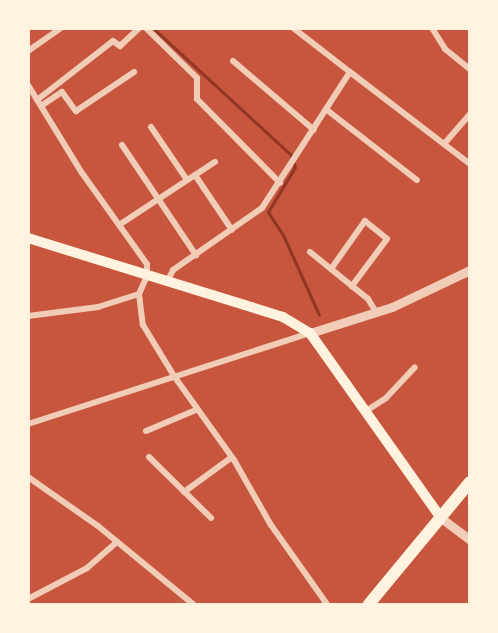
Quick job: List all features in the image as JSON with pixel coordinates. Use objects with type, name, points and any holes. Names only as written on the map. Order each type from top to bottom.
[{"type":"highway","points":[[369,604],[470,482]]},
{"type":"main road","points":[[28,238],[283,317],[310,333],[441,518]]},
{"type":"street","points":[[28,51],[61,28]]},
{"type":"street","points":[[37,100],[113,41],[120,45],[139,28]]},
{"type":"street","points":[[146,28],[197,78],[197,99],[280,183]]},
{"type":"street","points":[[293,28],[301,31],[350,72],[470,164]]},
{"type":"street","points":[[432,28],[445,48],[470,69]]},
{"type":"street","points":[[233,61],[314,130]]},
{"type":"street","points":[[41,106],[62,92],[76,111],[134,72]]},
{"type":"street","points":[[167,282],[173,270],[262,208],[350,72]]},
{"type":"street","points":[[28,85],[147,264],[147,276],[139,294],[143,325],[174,376],[232,457],[271,525],[327,604]]},
{"type":"street","points":[[327,110],[417,180]]},
{"type":"street","points":[[444,144],[470,114]]},
{"type":"street","points":[[152,127],[187,180]]},
{"type":"street","points":[[122,145],[196,255]]},
{"type":"street","points":[[119,225],[214,162]]},
{"type":"street","points":[[195,175],[232,231]]},
{"type":"street","points":[[331,270],[365,221],[387,239],[352,286]]},
{"type":"street","points":[[310,252],[352,286],[376,312]]},
{"type":"street","points":[[28,424],[376,312],[470,270]]},
{"type":"street","points":[[28,316],[98,307],[139,294]]},
{"type":"street","points":[[366,411],[386,398],[415,367]]},
{"type":"street","points":[[146,431],[198,409]]},
{"type":"street","points":[[149,457],[211,518]]},
{"type":"street","points":[[184,492],[232,457]]},
{"type":"street","points":[[28,477],[117,542],[193,604]]},
{"type":"street","points":[[441,518],[470,540]]},
{"type":"street","points":[[28,598],[87,568],[117,542]]},
{"type":"waterway","points":[[153,28],[291,155],[295,167],[268,212],[284,237],[319,315]]}]
